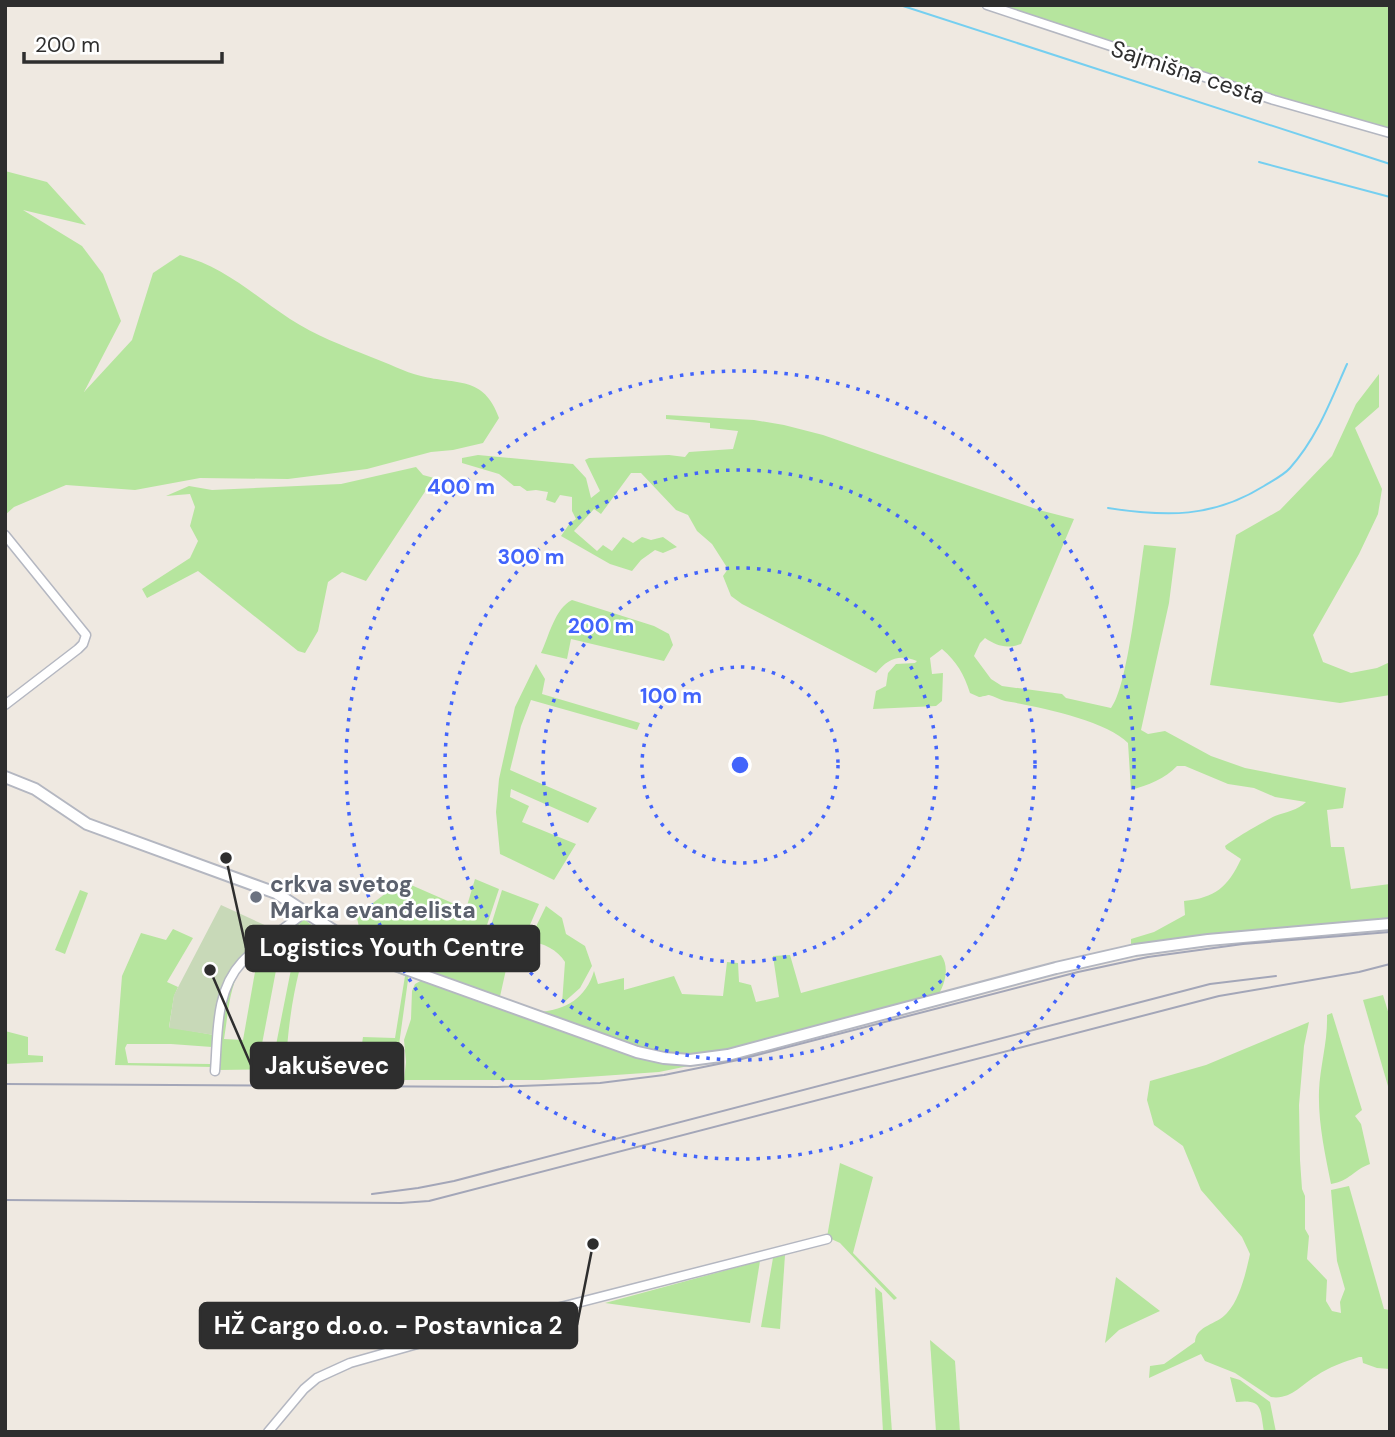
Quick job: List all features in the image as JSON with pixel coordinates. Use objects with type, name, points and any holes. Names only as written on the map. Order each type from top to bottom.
[{"type":"main road","points":[[5,777],[35,789],[87,824],[263,887],[290,901],[356,946],[392,964],[589,1036],[653,1056],[701,1059],[761,1047],[1124,952],[1185,942],[1390,924]]},
{"type":"street","name":"Sajmišna cesta","points":[[987,5],[1274,100],[1390,133]]},
{"type":"street","points":[[5,534],[86,635],[78,649],[5,705]]},
{"type":"street","points":[[215,1070],[219,1013],[233,973],[247,957],[305,912]]},
{"type":"street","points":[[268,1432],[304,1389],[317,1378],[350,1363],[428,1340],[827,1239]]},
{"type":"green space","points":[[1000,5],[1390,5],[1390,129],[1277,98]]},
{"type":"green space","points":[[5,171],[47,182],[86,225],[23,210],[82,246],[103,274],[121,321],[84,392],[132,340],[153,273],[180,255],[225,274],[290,319],[329,340],[415,374],[477,388],[493,404],[499,418],[483,443],[431,452],[367,469],[288,479],[200,478],[135,490],[66,485],[14,507],[5,515]]},
{"type":"green space","points":[[1379,374],[1379,407],[1355,428],[1382,489],[1378,514],[1359,554],[1313,635],[1323,662],[1351,673],[1377,668],[1390,662],[1390,695],[1340,703],[1210,685],[1236,535],[1280,510],[1332,456],[1356,404]]},
{"type":"green space","points":[[666,415],[754,420],[784,425],[823,435],[1039,510],[1074,519],[1021,644],[1002,646],[985,638],[974,656],[991,679],[1002,686],[1062,694],[1066,698],[1111,708],[1128,656],[1144,545],[1176,548],[1169,603],[1141,730],[1148,734],[1165,731],[1211,756],[1245,768],[1346,788],[1343,808],[1327,810],[1331,847],[1344,847],[1351,889],[1390,884],[1390,920],[1131,946],[1131,939],[1154,932],[1185,915],[1184,901],[1212,894],[1225,884],[1241,859],[1225,846],[1275,816],[1296,809],[1306,802],[1228,784],[1185,766],[1177,766],[1162,778],[1131,790],[1128,743],[1118,735],[1070,715],[989,695],[979,697],[970,693],[959,669],[942,649],[930,658],[932,674],[943,673],[942,701],[936,706],[873,709],[876,691],[886,686],[888,673],[896,664],[917,661],[894,659],[876,673],[742,604],[731,596],[723,576],[728,569],[712,544],[697,531],[688,515],[676,510],[641,473],[631,473],[601,514],[594,509],[574,531],[597,551],[603,545],[612,551],[623,537],[633,543],[642,537],[651,540],[663,537],[677,547],[663,553],[655,550],[632,571],[610,564],[561,536],[576,519],[572,511],[572,497],[560,495],[555,503],[546,500],[548,492],[527,491],[520,486],[514,486],[499,474],[462,463],[462,458],[478,455],[573,464],[586,478],[591,498],[600,491],[585,460],[589,458],[669,455],[685,457],[689,452],[733,449],[738,431],[710,428],[710,423],[666,419]]},
{"type":"green space","points":[[416,467],[423,475],[434,478],[366,581],[342,572],[328,582],[318,631],[305,653],[298,651],[198,571],[147,598],[142,589],[190,558],[198,541],[190,526],[195,507],[190,494],[166,496],[189,486],[212,490],[341,484]]},
{"type":"green space","points":[[572,600],[654,626],[669,634],[673,645],[664,661],[571,639],[567,659],[541,653],[561,609]]},
{"type":"green space","points":[[536,664],[545,679],[542,694],[640,723],[637,730],[531,700],[521,726],[510,770],[597,808],[588,823],[511,789],[510,797],[529,806],[522,822],[576,844],[554,880],[500,854],[496,812],[499,779],[515,707]]},
{"type":"green space","points":[[475,879],[499,889],[487,925],[488,935],[502,890],[539,904],[523,941],[513,938],[499,1001],[402,965],[363,945],[357,918],[402,881],[466,909]]},
{"type":"green space","points":[[80,890],[88,893],[65,954],[55,950]]},
{"type":"green space","points":[[221,905],[269,927],[272,932],[269,936],[267,930],[249,944],[254,948],[239,962],[214,1035],[169,1028],[174,995]]},
{"type":"green space","points":[[546,906],[562,918],[566,934],[585,946],[592,966],[580,988],[562,1004],[565,962],[550,948],[529,941]]},
{"type":"green space","points":[[304,919],[314,927],[302,960],[294,997],[286,1069],[217,1070],[222,1006],[240,967],[298,920]],"holes":[[[300,924],[276,1045],[262,1044],[281,944],[285,933]],[[258,955],[243,1040],[224,1039],[235,980],[244,964]]]},
{"type":"green space","points":[[173,929],[193,938],[167,982],[178,987],[169,1027],[214,1035],[213,1067],[115,1065],[122,976],[141,933],[166,940]],"holes":[[[127,1044],[212,1047],[211,1064],[128,1063],[125,1048]]]},
{"type":"green space","points":[[342,940],[409,973],[397,1059],[390,1068],[358,1070],[363,1037],[395,1038],[405,976],[341,949]]},
{"type":"green space","points":[[790,955],[801,993],[941,955],[945,976],[937,997],[701,1056],[656,1054],[539,1012],[558,1009],[574,1001],[586,989],[594,971],[598,984],[624,978],[624,990],[674,976],[682,994],[723,996],[727,962],[738,963],[739,982],[751,985],[756,1002],[779,997],[773,956]]},
{"type":"green space","points":[[424,979],[641,1056],[718,1060],[659,1072],[543,1080],[404,1080],[404,1040],[411,1019],[412,991],[415,984]]},
{"type":"green space","points":[[1383,995],[1390,1018],[1390,1093],[1363,1000]]},
{"type":"green space","points":[[1332,1013],[1362,1110],[1355,1116],[1361,1124],[1370,1164],[1331,1184],[1321,1126],[1319,1091],[1327,1015]]},
{"type":"green space","points":[[1309,1022],[1299,1105],[1305,1229],[1309,1236],[1307,1259],[1327,1280],[1326,1301],[1332,1311],[1341,1313],[1340,1302],[1345,1289],[1337,1261],[1331,1190],[1349,1186],[1384,1309],[1390,1310],[1390,1369],[1363,1363],[1362,1357],[1359,1357],[1326,1370],[1290,1394],[1278,1397],[1271,1397],[1235,1373],[1205,1361],[1201,1354],[1149,1378],[1150,1366],[1164,1364],[1195,1342],[1199,1332],[1232,1307],[1239,1293],[1250,1254],[1242,1237],[1201,1190],[1183,1146],[1154,1125],[1147,1100],[1150,1081],[1206,1065]]},
{"type":"green space","points":[[5,1031],[28,1037],[28,1055],[43,1056],[43,1062],[5,1064]]},
{"type":"green space","points":[[840,1163],[873,1177],[853,1253],[897,1298],[894,1300],[840,1243],[827,1237]]},
{"type":"green space","points":[[785,1255],[780,1329],[761,1327],[773,1258]]},
{"type":"green space","points":[[760,1261],[750,1323],[605,1303]]},
{"type":"green space","points":[[1116,1277],[1160,1311],[1119,1330],[1105,1343]]},
{"type":"green space","points":[[875,1287],[882,1293],[892,1432],[883,1432]]},
{"type":"green space","points":[[930,1340],[955,1361],[960,1432],[936,1432]]},
{"type":"green space","points":[[1230,1377],[1240,1380],[1270,1402],[1276,1432],[1264,1432],[1261,1411],[1256,1404],[1236,1402]]},
{"type":"waterway","points":[[900,5],[1390,164]]},
{"type":"waterway","points":[[1259,162],[1390,197]]},
{"type":"waterway","points":[[1108,508],[1150,513],[1208,509],[1245,497],[1274,480],[1290,468],[1308,444],[1347,364]]},
{"type":"railway","points":[[5,1084],[497,1087],[600,1083],[664,1075],[738,1060],[1078,972],[1148,957],[1243,944],[1390,932]]},
{"type":"railway","points":[[5,1200],[429,1201],[1219,996],[1359,972],[1390,964]]},
{"type":"railway","points":[[372,1194],[454,1181],[1210,984],[1276,976]]},
{"type":"place","name":"Logistics Youth Centre","points":[[226,858]]},
{"type":"place","name":"crkva svetog Marka evanđelista","points":[[256,897]]},
{"type":"place","name":"Jakuševec","points":[[210,970]]},
{"type":"place","name":"HŽ Cargo d.o.o. - Postavnica 2","points":[[593,1244]]}]
